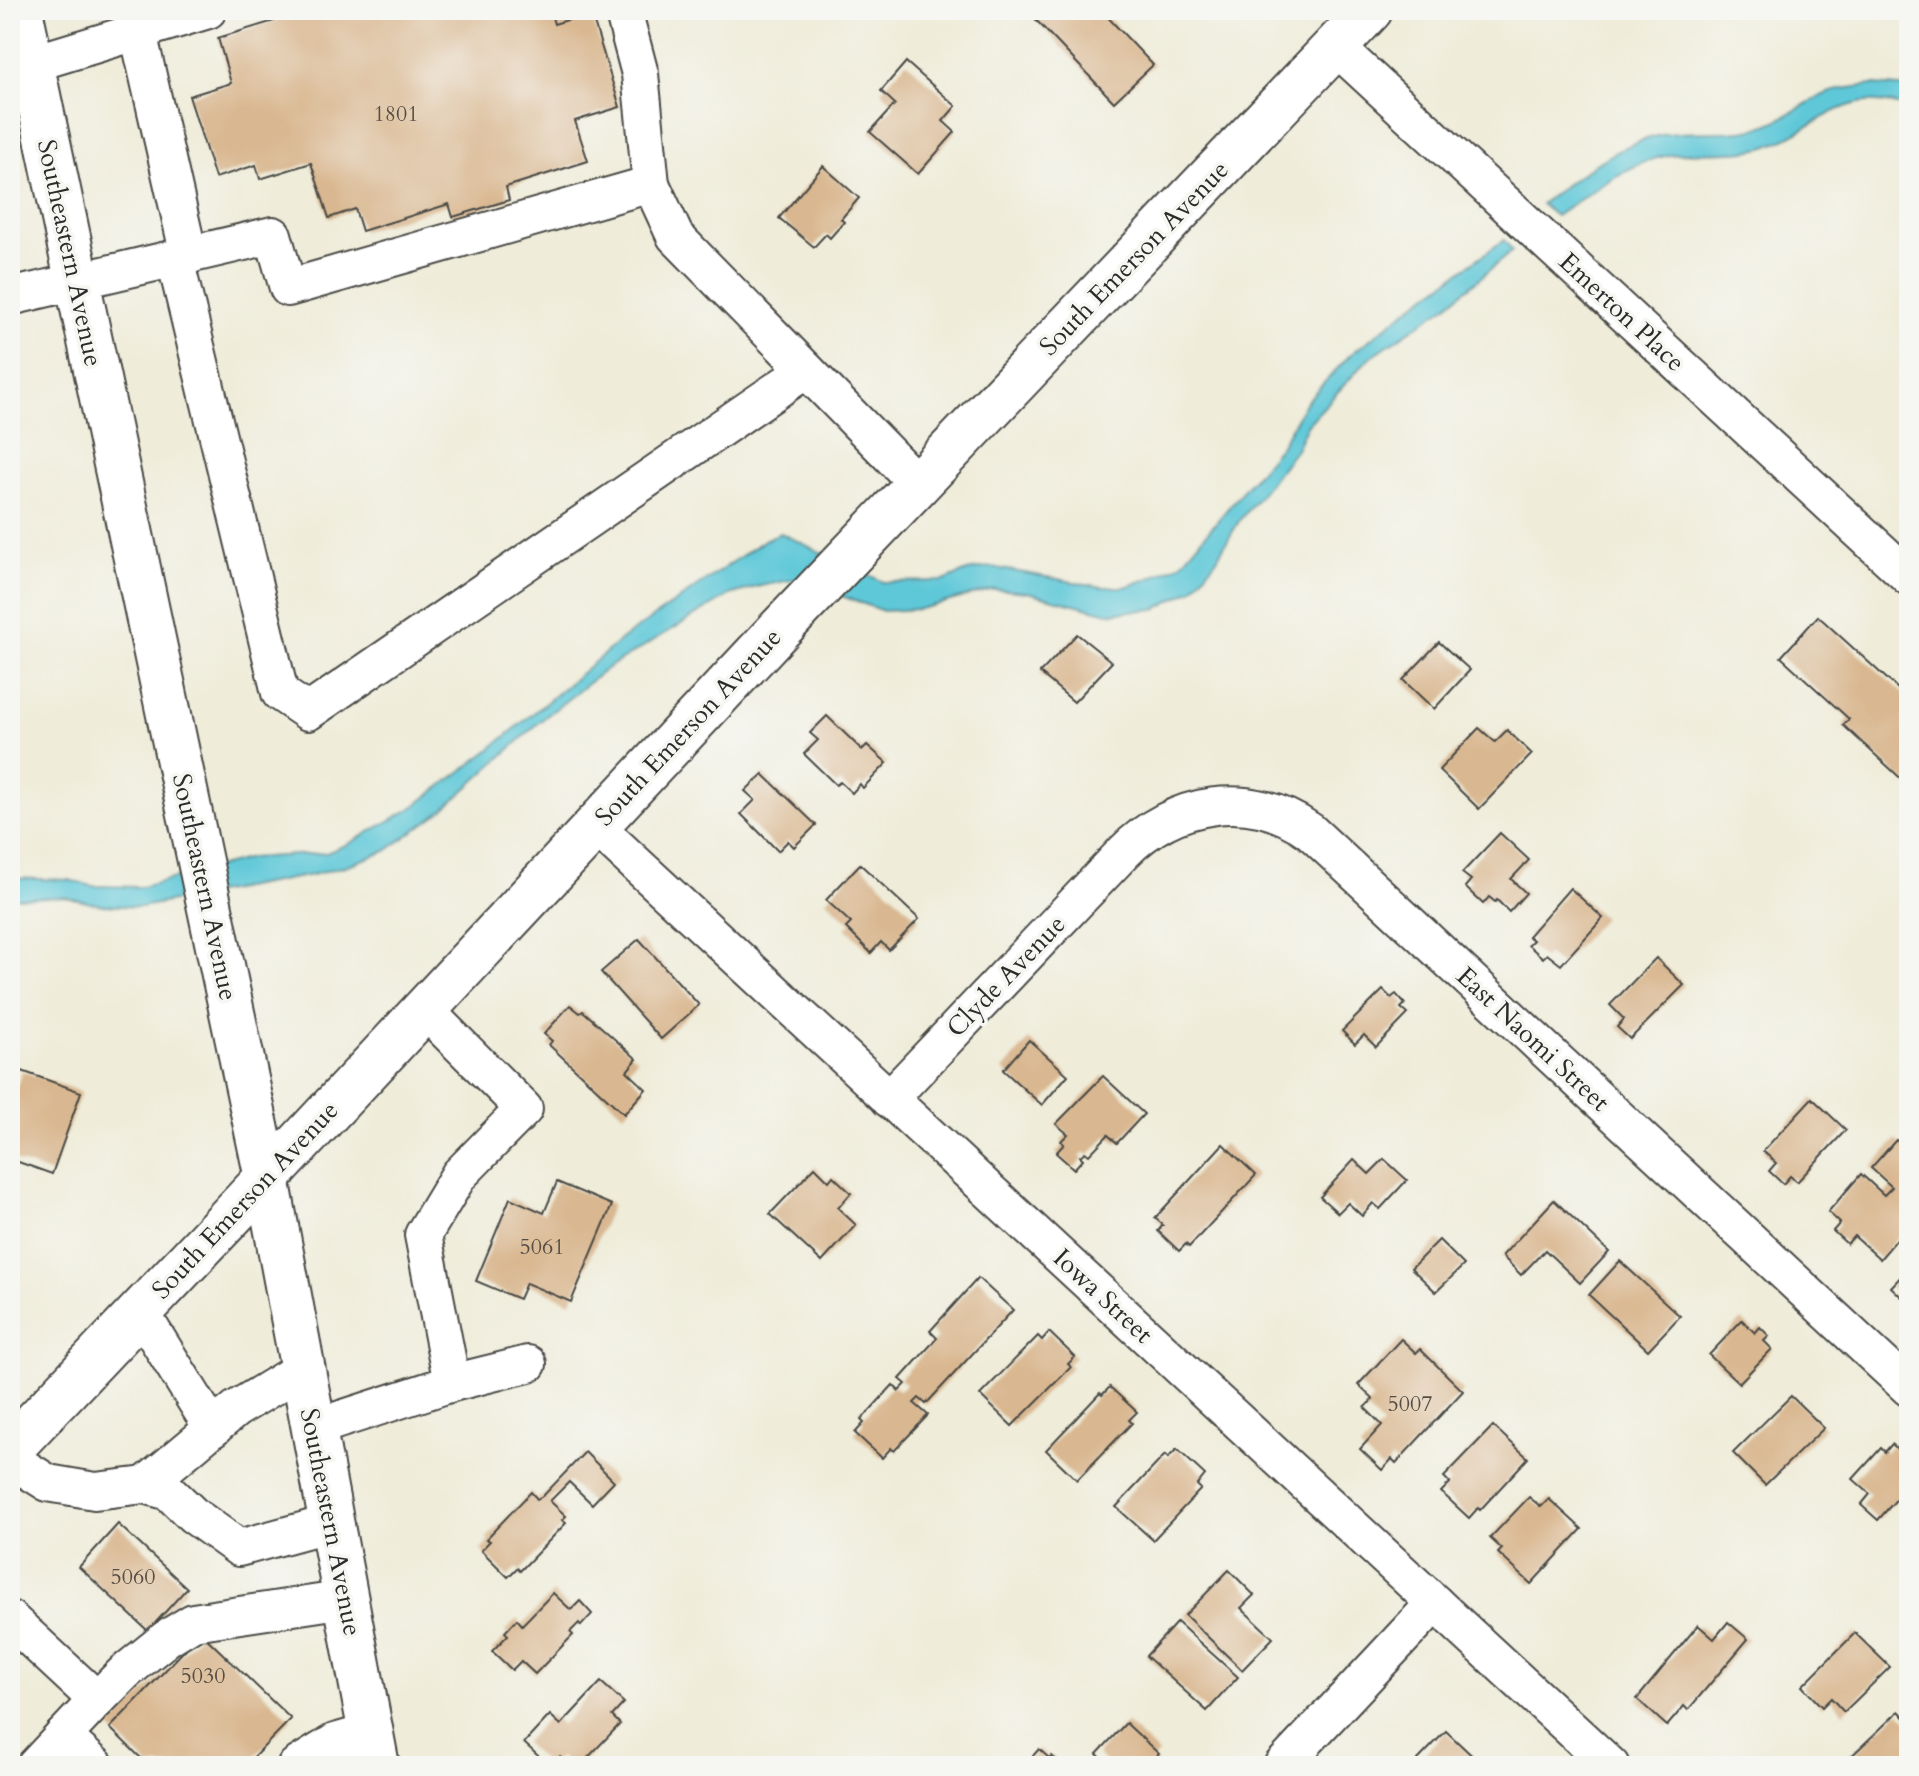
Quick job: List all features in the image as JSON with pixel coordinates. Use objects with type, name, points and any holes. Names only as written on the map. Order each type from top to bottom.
[{"type":"main road","name":"Southeastern Avenue","points":[[20,10],[267,1178],[373,1749]]},
{"type":"main road","name":"South Emerson Avenue","points":[[10,1449],[777,632],[1370,10]]},
{"type":"street","points":[[31,64],[208,10]]},
{"type":"street","points":[[623,10],[640,74],[651,184],[675,236],[918,484]]},
{"type":"street","points":[[138,32],[182,257],[280,693],[308,712],[806,370]]},
{"type":"street","name":"Emerton Place","points":[[1336,47],[1909,577]]},
{"type":"street","points":[[10,297],[273,235],[288,288],[651,184]]},
{"type":"street","name":"East Naomi Street","points":[[1123,853],[1148,830],[1195,808],[1229,805],[1264,809],[1310,831],[1909,1388]]},
{"type":"street","name":"Iowa Street","points":[[595,826],[1611,1766]]},
{"type":"street","name":"Clyde Avenue","points":[[889,1099],[1123,853]]},
{"type":"street","points":[[424,1009],[524,1109],[459,1175],[423,1235],[452,1383]]},
{"type":"street","points":[[140,1311],[213,1429]]},
{"type":"street","points":[[313,1428],[452,1383],[528,1364]]},
{"type":"street","points":[[145,1485],[236,1409],[302,1369]]},
{"type":"street","points":[[10,1459],[48,1483],[95,1491],[145,1485],[169,1492],[193,1515],[239,1548],[331,1523]]},
{"type":"street","points":[[35,1766],[125,1672],[167,1638],[193,1622],[346,1599]]},
{"type":"street","points":[[1282,1766],[1435,1603]]},
{"type":"street","points":[[10,1619],[97,1700]]},
{"type":"street","points":[[63,1736],[96,1766]]},
{"type":"street","points":[[296,1766],[335,1742],[373,1749]]},
{"type":"street","points":[[10,1752],[25,1766]]},
{"type":"water","points":[[1874,85],[1909,88],[1909,107],[1876,102],[1853,105],[1766,147],[1681,153],[1653,159],[1610,180],[1556,216],[1541,204],[1596,164],[1641,141],[1670,134],[1735,132],[1761,127],[1829,93]]},
{"type":"water","points":[[1504,240],[1512,251],[1445,307],[1369,358],[1307,425],[1295,451],[1239,521],[1216,560],[1193,589],[1156,609],[1108,613],[1027,592],[994,589],[920,609],[883,611],[795,579],[756,587],[730,595],[606,669],[544,718],[444,809],[386,851],[312,875],[141,907],[101,905],[64,897],[10,898],[10,878],[69,880],[92,886],[142,887],[250,858],[326,853],[348,844],[412,808],[487,752],[622,639],[766,539],[781,533],[883,582],[944,581],[967,571],[991,567],[1102,587],[1125,587],[1150,578],[1181,564],[1281,445],[1305,403],[1350,355]]},
{"type":"building","points":[[310,10],[550,10],[554,24],[591,13],[620,107],[575,121],[588,161],[506,187],[509,200],[453,217],[449,204],[362,231],[355,209],[329,218],[311,163],[260,179],[256,165],[215,178],[189,96],[231,83],[218,38]]},
{"type":"building","points":[[1047,10],[1101,10],[1153,65],[1114,102],[1036,20]]},
{"type":"building","points":[[906,62],[956,106],[943,121],[955,132],[918,174],[870,132],[895,104],[881,91]]},
{"type":"building","points":[[823,166],[859,198],[830,238],[826,234],[814,247],[779,218]]},
{"type":"building","points":[[1818,616],[1909,699],[1909,786],[1843,725],[1849,719],[1781,657]]},
{"type":"building","points":[[1077,634],[1112,662],[1074,702],[1040,673]]},
{"type":"building","points":[[1439,642],[1470,670],[1434,709],[1403,680]]},
{"type":"building","points":[[827,716],[862,750],[867,745],[887,763],[863,788],[860,784],[852,793],[840,782],[836,785],[804,754],[818,740],[810,733]]},
{"type":"building","points":[[1479,728],[1495,742],[1507,730],[1532,754],[1479,809],[1439,770]]},
{"type":"building","points":[[763,774],[816,825],[794,847],[788,841],[778,851],[741,814],[755,800],[745,791]]},
{"type":"building","points":[[1500,833],[1529,860],[1511,879],[1526,893],[1509,912],[1489,897],[1483,904],[1465,887],[1471,880],[1462,873]]},
{"type":"building","points":[[860,864],[919,919],[889,950],[881,942],[871,953],[846,928],[851,923],[826,900]]},
{"type":"building","points":[[1570,888],[1603,918],[1561,965],[1547,954],[1543,958],[1528,945],[1533,940],[1528,936]]},
{"type":"building","points":[[639,939],[699,1005],[661,1039],[601,972]]},
{"type":"building","points":[[1656,958],[1684,985],[1630,1039],[1617,1027],[1624,1019],[1610,1005]]},
{"type":"building","points":[[1383,990],[1391,998],[1396,994],[1405,1004],[1401,1008],[1408,1014],[1376,1047],[1364,1035],[1355,1044],[1342,1031]]},
{"type":"building","points":[[570,1005],[580,1013],[583,1011],[637,1059],[627,1071],[646,1089],[624,1114],[549,1045],[552,1041],[544,1034]]},
{"type":"building","points":[[1029,1040],[1068,1075],[1042,1105],[1003,1070]]},
{"type":"building","points":[[22,1071],[81,1092],[52,1174],[10,1159],[10,1105]]},
{"type":"building","points":[[1103,1076],[1144,1114],[1117,1143],[1108,1135],[1089,1155],[1085,1152],[1074,1169],[1056,1153],[1068,1134],[1056,1124]]},
{"type":"building","points":[[1812,1098],[1846,1130],[1797,1182],[1790,1176],[1783,1184],[1769,1171],[1776,1163],[1763,1151]]},
{"type":"building","points":[[1896,1140],[1909,1151],[1909,1225],[1880,1259],[1854,1236],[1847,1244],[1833,1231],[1840,1223],[1828,1212],[1861,1174],[1884,1195],[1892,1187],[1871,1168]]},
{"type":"building","points":[[1223,1144],[1256,1175],[1189,1247],[1186,1244],[1179,1251],[1158,1231],[1163,1225],[1155,1218]]},
{"type":"building","points":[[1384,1159],[1407,1180],[1380,1209],[1373,1203],[1362,1216],[1348,1203],[1338,1213],[1320,1197],[1354,1160],[1369,1174]]},
{"type":"building","points":[[815,1167],[829,1181],[833,1176],[851,1193],[838,1208],[856,1225],[822,1262],[770,1214]]},
{"type":"building","points":[[557,1182],[612,1205],[571,1302],[526,1283],[519,1299],[476,1281],[510,1198],[544,1213]]},
{"type":"building","points":[[1554,1200],[1609,1252],[1580,1283],[1545,1250],[1521,1275],[1502,1256]]},
{"type":"building","points":[[1439,1240],[1464,1265],[1436,1292],[1411,1268]]},
{"type":"building","points":[[1620,1261],[1680,1316],[1648,1350],[1589,1295]]},
{"type":"building","points":[[1909,1268],[1909,1304],[1891,1287]]},
{"type":"building","points":[[978,1278],[1013,1310],[926,1404],[919,1398],[914,1403],[928,1415],[894,1451],[891,1448],[882,1458],[855,1433],[864,1423],[861,1420],[893,1385],[899,1391],[906,1384],[900,1379],[937,1338],[930,1331]]},
{"type":"building","points":[[1742,1320],[1755,1333],[1760,1327],[1769,1336],[1764,1341],[1772,1349],[1739,1383],[1709,1355]]},
{"type":"building","points":[[1049,1332],[1075,1357],[1068,1364],[1071,1367],[1012,1426],[980,1395],[1038,1336],[1042,1340]]},
{"type":"building","points":[[1401,1339],[1416,1353],[1420,1349],[1463,1391],[1396,1463],[1392,1459],[1382,1470],[1360,1449],[1382,1425],[1365,1408],[1373,1399],[1358,1385]]},
{"type":"building","points":[[1110,1387],[1137,1412],[1129,1420],[1132,1423],[1077,1480],[1046,1450],[1100,1393],[1102,1395]]},
{"type":"building","points":[[1791,1396],[1824,1428],[1765,1485],[1733,1453]]},
{"type":"building","points":[[1493,1426],[1528,1458],[1469,1518],[1441,1492],[1450,1483],[1444,1477]]},
{"type":"building","points":[[1892,1444],[1909,1460],[1902,1468],[1909,1475],[1909,1485],[1878,1520],[1861,1505],[1870,1494],[1853,1479],[1881,1448],[1885,1452]]},
{"type":"building","points":[[1177,1449],[1205,1475],[1197,1485],[1201,1489],[1153,1540],[1116,1507],[1165,1455],[1168,1458]]},
{"type":"building","points":[[585,1452],[614,1481],[592,1504],[569,1482],[550,1501],[566,1516],[562,1520],[566,1523],[520,1571],[517,1568],[508,1577],[481,1550],[490,1541],[486,1539],[531,1492],[537,1499],[544,1495]]},
{"type":"building","points":[[1529,1497],[1541,1507],[1549,1499],[1582,1529],[1531,1584],[1498,1553],[1502,1549],[1490,1538]]},
{"type":"building","points":[[118,1524],[187,1588],[148,1631],[79,1567]]},
{"type":"building","points":[[1229,1570],[1254,1595],[1241,1608],[1273,1638],[1242,1670],[1185,1615]]},
{"type":"building","points":[[553,1593],[571,1610],[580,1601],[592,1614],[570,1632],[573,1635],[535,1674],[521,1661],[512,1670],[492,1651],[508,1635],[505,1632],[517,1619],[522,1625]]},
{"type":"building","points":[[1177,1622],[1238,1677],[1207,1711],[1146,1656]]},
{"type":"building","points":[[1728,1622],[1748,1639],[1688,1710],[1684,1706],[1667,1726],[1637,1699],[1698,1625],[1714,1639]]},
{"type":"building","points":[[201,1633],[291,1719],[245,1766],[149,1766],[110,1728]]},
{"type":"building","points":[[1855,1633],[1890,1667],[1844,1712],[1831,1698],[1822,1707],[1802,1686]]},
{"type":"building","points":[[601,1682],[624,1703],[612,1716],[620,1724],[580,1766],[569,1766],[560,1757],[549,1766],[524,1743],[550,1715],[561,1725]]},
{"type":"building","points":[[1899,1711],[1909,1722],[1909,1758],[1901,1766],[1846,1766],[1844,1763]]},
{"type":"building","points":[[1126,1723],[1159,1754],[1153,1760],[1160,1766],[1110,1766],[1097,1754]]},
{"type":"building","points":[[1446,1731],[1483,1766],[1423,1766],[1417,1761]]},
{"type":"building","points":[[1039,1749],[1050,1759],[1052,1756],[1063,1766],[1024,1766]]}]
